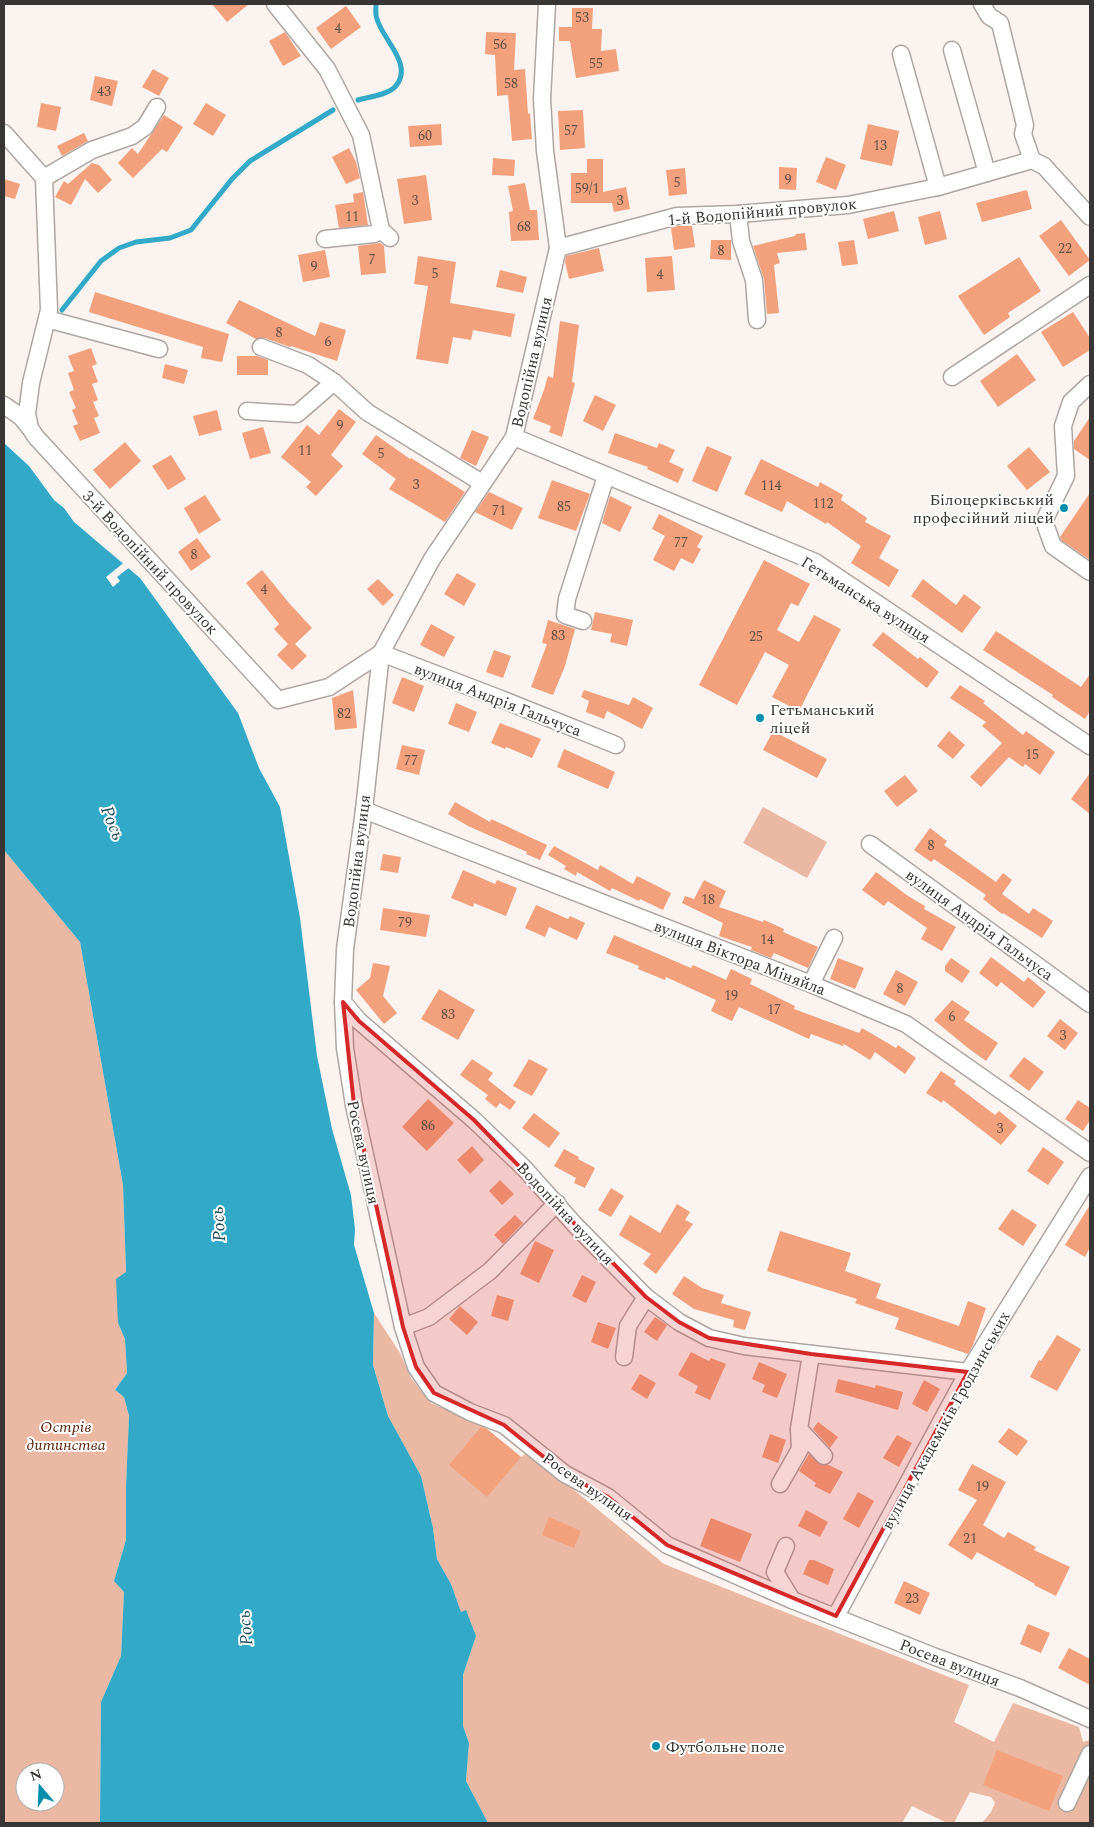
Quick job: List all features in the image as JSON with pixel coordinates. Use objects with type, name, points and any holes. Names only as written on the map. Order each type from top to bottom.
[{"type":"street","points":[[275,4],[328,69],[362,136],[385,234],[325,240]]},
{"type":"street","name":"Водопійна вулиця","points":[[547,4],[542,99],[545,151],[558,248],[514,437],[432,559],[381,653],[364,810],[345,948],[343,1002],[359,1021],[474,1120],[524,1168],[576,1226],[646,1297],[679,1322],[709,1338],[744,1346],[968,1372]]},
{"type":"street","points":[[982,4],[989,16],[1000,23],[1025,126],[1023,134],[1032,160],[1044,166],[1090,217]]},
{"type":"street","points":[[952,50],[987,173]]},
{"type":"street","points":[[901,54],[938,187]]},
{"type":"street","points":[[44,178],[92,150],[132,136],[144,127],[157,107]]},
{"type":"street","points":[[4,133],[44,178],[48,315],[31,383],[27,414],[30,428]]},
{"type":"street","name":"1-й Водопійний провулок","points":[[558,248],[677,216],[738,214],[848,205],[938,187],[1032,160]]},
{"type":"street","points":[[738,214],[741,241],[754,280],[757,320]]},
{"type":"street","points":[[952,377],[1090,285]]},
{"type":"street","points":[[48,315],[159,349]]},
{"type":"street","points":[[261,347],[308,365],[334,382],[367,412],[482,483]]},
{"type":"street","points":[[247,411],[297,414],[334,382]]},
{"type":"street","points":[[1090,384],[1071,402],[1063,426],[1066,476],[1044,521],[1053,546],[1090,572]]},
{"type":"street","points":[[4,404],[21,417],[30,428]]},
{"type":"street","name":"3-й Водопійний провулок","points":[[30,428],[36,437],[278,700],[329,687],[381,653]]},
{"type":"street","name":"Гетьманська вулиця","points":[[514,437],[815,562],[1090,746]]},
{"type":"street","points":[[583,621],[565,615],[567,599],[606,476]]},
{"type":"street","name":"вулиця Андрія Гальчуса","points":[[381,653],[616,745]]},
{"type":"street","name":"вулиця Віктора Міняйла","points":[[364,810],[811,984],[906,1024],[1090,1153]]},
{"type":"street","name":"вулиця Андрія Гальчуса","points":[[870,844],[1090,1004]]},
{"type":"street","points":[[811,984],[834,938]]},
{"type":"street","name":"Росева вулиця","points":[[343,1002],[345,1048],[354,1105],[403,1327],[416,1367],[434,1393],[470,1412],[504,1424],[565,1474],[608,1497],[667,1545],[792,1600],[1020,1688],[1090,1719]]},
{"type":"street","name":"вулиця Академіків Гродзинських","points":[[836,1616],[968,1372],[1090,1176]]},
{"type":"street","points":[[403,1327],[429,1316],[490,1271],[557,1203]]},
{"type":"street","points":[[624,1358],[628,1326],[646,1297]]},
{"type":"street","points":[[780,1484],[800,1449],[799,1429],[811,1354]]},
{"type":"street","points":[[799,1429],[824,1456]]},
{"type":"street","points":[[786,1546],[775,1572],[792,1600]]},
{"type":"street","points":[[1066,1803],[1090,1754]]},
{"type":"highlighted area","points":[[343,1002],[359,1021],[474,1120],[646,1297],[679,1322],[709,1338],[811,1354],[968,1372],[836,1616],[667,1545],[608,1497],[565,1474],[504,1425],[434,1393],[416,1367],[403,1327],[354,1105]]},
{"type":"green space","points":[[763,807],[827,842],[807,878],[743,843]]},
{"type":"green space","name":"Острів дитинства","points":[[4,850],[80,942],[123,1185],[126,1273],[118,1323],[125,1339],[127,1373],[115,1390],[124,1397],[129,1416],[126,1540],[114,1581],[124,1592],[121,1656],[101,1702],[101,1823],[4,1823]]},
{"type":"green space","points":[[374,1313],[400,1353],[411,1378],[431,1403],[482,1425],[521,1457],[528,1452],[664,1564],[969,1685],[954,1722],[994,1742],[1013,1703],[1079,1727],[1083,1742],[1090,1740],[1090,1823],[982,1823],[991,1812],[995,1803],[991,1797],[970,1792],[954,1823],[947,1823],[912,1806],[902,1823],[488,1823],[466,1781],[469,1743],[463,1726],[463,1675],[476,1636],[466,1611],[461,1613],[451,1584],[437,1559],[433,1528],[421,1476],[388,1416],[373,1365]]},
{"type":"water","name":"Рось","points":[[4,443],[29,466],[54,500],[64,508],[74,522],[140,578],[238,713],[259,768],[280,807],[300,918],[317,1056],[332,1129],[351,1195],[355,1229],[354,1245],[374,1313],[373,1365],[388,1416],[421,1476],[433,1528],[437,1559],[451,1584],[461,1612],[466,1610],[476,1636],[463,1675],[463,1726],[469,1743],[466,1781],[488,1823],[100,1822],[101,1702],[121,1656],[124,1592],[114,1581],[126,1540],[129,1416],[124,1397],[115,1390],[127,1373],[125,1339],[118,1323],[116,1279],[126,1272],[123,1185],[80,942],[4,850]]},
{"type":"pier","points":[[126,561],[130,567],[117,577],[120,581],[113,587],[106,577]]},
{"type":"building","points":[[212,4],[249,4],[227,22]]},
{"type":"building","points":[[346,6],[361,27],[331,49],[316,28]]},
{"type":"building","points":[[572,8],[593,8],[592,29],[602,29],[601,51],[616,49],[619,71],[576,78],[570,41],[559,41],[559,27],[572,27]]},
{"type":"building","points":[[285,32],[301,56],[283,66],[269,41]]},
{"type":"building","points":[[486,32],[516,33],[514,70],[525,69],[532,139],[512,141],[508,95],[497,96],[495,55],[485,54]]},
{"type":"building","points":[[153,69],[169,78],[159,96],[142,87]]},
{"type":"building","points":[[95,76],[118,81],[112,106],[90,100]]},
{"type":"building","points":[[41,103],[61,107],[56,131],[37,127]]},
{"type":"building","points":[[206,103],[226,115],[213,136],[193,124]]},
{"type":"building","points":[[583,110],[585,148],[560,150],[558,111]]},
{"type":"building","points":[[164,115],[183,127],[167,152],[162,149],[133,178],[118,163],[132,148],[138,154]]},
{"type":"building","points":[[441,124],[442,145],[410,147],[408,126]]},
{"type":"building","points":[[868,124],[899,131],[892,166],[860,159]]},
{"type":"building","points":[[84,133],[88,141],[62,156],[57,146]]},
{"type":"building","points":[[349,148],[356,162],[360,178],[346,184],[332,157]]},
{"type":"building","points":[[826,157],[846,165],[836,190],[816,182]]},
{"type":"building","points":[[493,158],[515,160],[514,176],[492,175]]},
{"type":"building","points":[[587,159],[603,159],[603,192],[626,187],[630,209],[614,212],[612,203],[571,203],[571,173],[587,173]]},
{"type":"building","points":[[92,163],[99,165],[112,180],[98,193],[85,179],[71,205],[55,197],[64,181],[68,184]]},
{"type":"building","points":[[779,167],[797,168],[796,190],[779,189]]},
{"type":"building","points":[[685,168],[687,194],[669,196],[666,170]]},
{"type":"building","points":[[426,175],[432,220],[404,224],[397,179]]},
{"type":"building","points":[[4,179],[20,184],[15,199],[4,196]]},
{"type":"building","points":[[525,183],[530,210],[537,210],[539,240],[511,241],[509,212],[513,211],[508,186]]},
{"type":"building","points":[[1027,190],[1032,209],[982,222],[976,203]]},
{"type":"building","points":[[363,192],[368,225],[339,228],[335,205],[354,202],[353,194]]},
{"type":"building","points":[[894,211],[899,231],[868,239],[863,219]]},
{"type":"building","points":[[940,211],[947,239],[925,245],[918,217]]},
{"type":"building","points":[[1061,220],[1090,260],[1069,276],[1039,236]]},
{"type":"building","points":[[692,226],[695,247],[674,250],[671,228]]},
{"type":"building","points":[[805,233],[807,250],[777,253],[780,263],[774,265],[779,313],[767,314],[764,279],[753,246]]},
{"type":"building","points":[[711,240],[731,240],[731,260],[710,259]]},
{"type":"building","points":[[854,240],[858,264],[842,266],[838,242]]},
{"type":"building","points":[[380,243],[384,246],[386,273],[361,275],[358,246]]},
{"type":"building","points":[[599,248],[604,271],[569,279],[565,262],[566,256]]},
{"type":"building","points":[[325,250],[330,277],[303,282],[298,255]]},
{"type":"building","points":[[418,256],[456,262],[450,303],[515,314],[511,337],[473,330],[471,340],[453,337],[448,364],[416,359],[428,286],[414,284]]},
{"type":"building","points":[[672,256],[675,290],[647,292],[645,258]]},
{"type":"building","points":[[1019,257],[1041,291],[1008,313],[1010,317],[984,335],[958,296]]},
{"type":"building","points":[[500,270],[527,277],[523,293],[496,287]]},
{"type":"building","points":[[95,292],[229,334],[222,362],[201,358],[203,347],[89,312]]},
{"type":"building","points":[[239,300],[315,336],[320,322],[346,330],[337,361],[265,338],[256,339],[226,323]]},
{"type":"building","points":[[1073,312],[1090,338],[1090,350],[1063,367],[1041,332]]},
{"type":"building","points":[[560,321],[579,325],[572,382],[575,383],[562,437],[549,432],[551,426],[533,419],[548,376],[553,378]]},
{"type":"building","points":[[91,348],[97,364],[92,366],[98,382],[92,384],[98,400],[93,402],[99,416],[94,418],[100,433],[80,441],[73,426],[78,424],[72,410],[76,408],[69,392],[74,390],[68,373],[74,371],[68,356]]},
{"type":"building","points":[[1017,354],[1036,380],[998,407],[980,381]]},
{"type":"building","points":[[237,356],[257,356],[268,360],[268,375],[237,375]]},
{"type":"building","points":[[165,364],[188,370],[184,384],[162,378]]},
{"type":"building","points":[[595,395],[616,405],[603,431],[583,421]]},
{"type":"building","points":[[339,409],[356,422],[331,455],[343,466],[316,496],[306,487],[311,482],[281,457],[307,425],[319,435]]},
{"type":"building","points":[[217,410],[222,430],[199,436],[193,416]]},
{"type":"building","points":[[1090,417],[1090,460],[1074,449],[1074,441]]},
{"type":"building","points":[[263,427],[271,453],[250,459],[242,433]]},
{"type":"building","points":[[472,430],[489,437],[476,466],[460,458]]},
{"type":"building","points":[[615,433],[657,448],[659,443],[675,450],[669,462],[684,469],[678,483],[647,469],[648,467],[608,453]]},
{"type":"building","points":[[376,435],[410,459],[465,492],[445,522],[389,489],[396,479],[362,454]]},
{"type":"building","points":[[125,442],[141,461],[110,489],[93,470]]},
{"type":"building","points":[[707,446],[732,457],[717,492],[692,481]]},
{"type":"building","points":[[1029,447],[1050,472],[1027,490],[1007,466]]},
{"type":"building","points":[[171,455],[186,479],[168,490],[152,466]]},
{"type":"building","points":[[761,459],[818,487],[820,482],[843,495],[841,500],[867,518],[865,522],[891,536],[879,558],[899,570],[889,587],[851,563],[861,546],[827,522],[826,524],[787,501],[782,512],[744,494]]},
{"type":"building","points":[[552,480],[590,494],[576,531],[538,518]]},
{"type":"building","points":[[489,492],[523,508],[512,530],[475,512]]},
{"type":"building","points":[[1090,493],[1090,560],[1061,540],[1060,537]]},
{"type":"building","points":[[205,495],[221,520],[199,534],[184,508]]},
{"type":"building","points":[[610,496],[632,507],[620,532],[602,523]]},
{"type":"building","points":[[659,514],[703,536],[697,547],[701,549],[693,564],[681,558],[674,571],[653,560],[665,536],[652,529]]},
{"type":"building","points":[[197,538],[211,557],[191,571],[178,552]]},
{"type":"building","points":[[764,560],[810,584],[798,606],[791,603],[777,630],[799,642],[814,615],[841,629],[799,711],[772,697],[789,665],[765,652],[737,705],[699,685]]},
{"type":"building","points":[[262,570],[312,628],[295,644],[307,656],[292,670],[277,655],[288,644],[274,629],[279,624],[246,583]]},
{"type":"building","points":[[457,573],[476,584],[464,606],[444,594]]},
{"type":"building","points":[[378,579],[394,595],[383,606],[367,589]]},
{"type":"building","points":[[923,579],[956,605],[964,594],[981,607],[962,633],[911,596]]},
{"type":"building","points":[[595,612],[633,620],[627,646],[610,642],[612,634],[591,630]]},
{"type":"building","points":[[548,620],[575,629],[565,666],[553,695],[531,687],[547,644],[542,643]]},
{"type":"building","points":[[431,624],[455,637],[444,657],[420,645]]},
{"type":"building","points":[[996,631],[1081,687],[1090,674],[1090,711],[1085,719],[1052,697],[1053,695],[983,650]]},
{"type":"building","points":[[883,632],[918,659],[920,657],[939,672],[927,688],[872,645]]},
{"type":"building","points":[[494,650],[511,656],[503,678],[486,672]]},
{"type":"building","points":[[402,677],[424,686],[414,712],[392,703]]},
{"type":"building","points":[[960,685],[985,701],[983,703],[1023,735],[1026,731],[1055,752],[1040,775],[1025,764],[1023,767],[1009,757],[981,787],[970,777],[1002,743],[982,726],[986,722],[950,698]]},
{"type":"building","points":[[353,690],[357,728],[335,730],[332,698]]},
{"type":"building","points":[[584,690],[629,705],[633,697],[653,708],[642,729],[607,711],[604,719],[586,712],[589,701],[581,697]]},
{"type":"building","points":[[456,703],[477,712],[469,732],[448,724]]},
{"type":"building","points":[[500,723],[541,739],[532,758],[491,743]]},
{"type":"building","points":[[773,731],[827,759],[817,778],[763,750]]},
{"type":"building","points":[[949,731],[965,745],[953,759],[937,746]]},
{"type":"building","points":[[402,745],[425,750],[419,775],[396,769]]},
{"type":"building","points":[[564,749],[615,772],[608,789],[557,767]]},
{"type":"building","points":[[1090,773],[1090,814],[1071,799]]},
{"type":"building","points":[[905,775],[918,791],[897,807],[884,791]]},
{"type":"building","points":[[455,802],[490,822],[491,819],[547,845],[540,860],[526,854],[527,852],[468,826],[448,814]]},
{"type":"building","points":[[930,828],[947,841],[944,845],[996,882],[1003,873],[1012,880],[1002,894],[1029,914],[1033,908],[1053,921],[1042,938],[1002,914],[983,899],[986,895],[934,859],[931,862],[914,850]]},
{"type":"building","points":[[554,846],[598,870],[600,865],[633,884],[637,876],[671,893],[663,910],[612,888],[610,891],[577,872],[576,876],[564,869],[566,866],[548,855]]},
{"type":"building","points":[[383,854],[401,857],[398,873],[380,870]]},
{"type":"building","points":[[463,870],[495,884],[497,880],[517,888],[506,916],[474,903],[473,907],[451,898]]},
{"type":"building","points":[[876,872],[925,906],[924,909],[956,927],[942,951],[921,939],[927,928],[888,901],[884,906],[862,890]]},
{"type":"building","points":[[704,880],[726,891],[719,907],[763,922],[764,920],[784,929],[783,932],[818,947],[808,968],[774,953],[771,958],[751,950],[752,947],[719,936],[723,923],[682,903],[685,896],[694,899]]},
{"type":"building","points":[[536,905],[568,919],[570,916],[585,923],[577,940],[549,927],[545,937],[525,928]]},
{"type":"building","points":[[383,908],[430,915],[426,937],[380,930]]},
{"type":"building","points":[[614,935],[691,968],[693,965],[726,980],[731,969],[752,979],[750,984],[795,1006],[794,1009],[859,1033],[862,1028],[896,1048],[898,1045],[916,1058],[905,1074],[875,1052],[870,1060],[844,1044],[843,1046],[811,1034],[809,1039],[739,1007],[732,1021],[711,1011],[716,1000],[666,977],[665,980],[638,969],[639,966],[606,953]]},
{"type":"building","points":[[991,957],[1024,982],[1028,977],[1046,992],[1033,1008],[1001,982],[997,987],[979,973]]},
{"type":"building","points":[[838,958],[864,968],[855,989],[830,979]]},
{"type":"building","points":[[951,958],[970,971],[962,983],[945,971],[945,966]]},
{"type":"building","points":[[373,963],[390,966],[383,996],[397,1013],[384,1024],[356,990],[370,978]]},
{"type":"building","points":[[896,970],[918,982],[905,1006],[883,994]]},
{"type":"building","points":[[439,989],[475,1010],[458,1040],[421,1019]]},
{"type":"building","points":[[952,1000],[970,1012],[964,1020],[998,1043],[986,1061],[934,1020]]},
{"type":"building","points":[[1060,1019],[1078,1033],[1065,1050],[1047,1036]]},
{"type":"building","points":[[1024,1057],[1044,1072],[1029,1091],[1009,1076]]},
{"type":"building","points":[[472,1059],[493,1073],[488,1080],[516,1102],[510,1110],[500,1103],[496,1108],[485,1099],[488,1095],[460,1075]]},
{"type":"building","points":[[529,1059],[548,1069],[532,1096],[513,1086]]},
{"type":"building","points":[[941,1071],[956,1081],[954,1084],[995,1115],[999,1111],[1017,1126],[1001,1145],[943,1100],[942,1103],[926,1093]]},
{"type":"building","points":[[428,1099],[454,1123],[427,1151],[402,1127]]},
{"type":"building","points":[[1078,1100],[1090,1108],[1090,1120],[1083,1131],[1065,1119]]},
{"type":"building","points":[[534,1113],[560,1133],[549,1148],[522,1128]]},
{"type":"building","points":[[472,1146],[484,1160],[470,1174],[457,1160]]},
{"type":"building","points":[[1043,1147],[1064,1162],[1048,1185],[1027,1171]]},
{"type":"building","points":[[564,1149],[595,1168],[585,1188],[574,1183],[576,1178],[554,1166]]},
{"type":"building","points":[[500,1180],[514,1194],[502,1205],[489,1191]]},
{"type":"building","points":[[611,1188],[624,1196],[611,1217],[598,1210]]},
{"type":"building","points":[[677,1204],[690,1212],[685,1220],[693,1224],[656,1274],[643,1264],[651,1254],[619,1235],[630,1215],[660,1233]]},
{"type":"building","points":[[1090,1205],[1090,1247],[1085,1257],[1065,1245]]},
{"type":"building","points":[[1012,1209],[1037,1225],[1023,1246],[998,1229]]},
{"type":"building","points":[[515,1215],[523,1223],[503,1244],[494,1235]]},
{"type":"building","points":[[780,1231],[851,1253],[845,1271],[881,1284],[876,1298],[959,1326],[968,1301],[986,1308],[968,1354],[895,1329],[899,1318],[855,1303],[857,1299],[767,1271]]},
{"type":"building","points":[[535,1241],[554,1250],[539,1283],[520,1274]]},
{"type":"building","points":[[582,1275],[596,1282],[586,1303],[572,1296]]},
{"type":"building","points":[[684,1276],[702,1288],[724,1295],[721,1303],[751,1312],[745,1330],[733,1327],[734,1320],[694,1309],[672,1294]]},
{"type":"building","points":[[497,1295],[514,1300],[508,1321],[491,1316]]},
{"type":"building","points":[[460,1306],[478,1322],[467,1335],[449,1319]]},
{"type":"building","points":[[655,1317],[667,1325],[657,1341],[644,1332]]},
{"type":"building","points":[[598,1322],[616,1328],[608,1349],[591,1342]]},
{"type":"building","points":[[1057,1335],[1081,1349],[1057,1391],[1030,1377],[1039,1360],[1041,1361]]},
{"type":"building","points":[[691,1352],[709,1361],[711,1358],[726,1364],[710,1400],[695,1393],[698,1386],[678,1375]]},
{"type":"building","points":[[759,1362],[787,1374],[777,1398],[762,1392],[765,1385],[752,1379]]},
{"type":"building","points":[[640,1374],[656,1383],[647,1399],[631,1389]]},
{"type":"building","points":[[838,1379],[875,1388],[876,1385],[903,1392],[898,1410],[835,1392]]},
{"type":"building","points":[[924,1380],[940,1389],[927,1412],[912,1404]]},
{"type":"building","points":[[818,1422],[838,1437],[830,1448],[813,1429]]},
{"type":"building","points":[[481,1427],[487,1429],[521,1457],[487,1497],[449,1465]]},
{"type":"building","points":[[1009,1428],[1028,1441],[1017,1456],[998,1442]]},
{"type":"building","points":[[770,1434],[786,1440],[778,1463],[762,1457]]},
{"type":"building","points":[[897,1435],[912,1443],[899,1467],[883,1458]]},
{"type":"building","points":[[809,1454],[821,1465],[829,1465],[843,1472],[830,1494],[814,1486],[816,1483],[799,1471]]},
{"type":"building","points":[[972,1464],[1006,1482],[983,1525],[1004,1538],[1008,1532],[1036,1547],[1034,1550],[1070,1567],[1056,1596],[977,1552],[972,1560],[948,1545],[977,1500],[958,1490]]},
{"type":"building","points":[[858,1492],[874,1501],[859,1528],[843,1519]]},
{"type":"building","points":[[806,1510],[828,1522],[820,1537],[798,1526]]},
{"type":"building","points":[[549,1517],[581,1531],[574,1548],[542,1535]]},
{"type":"building","points":[[711,1518],[752,1534],[740,1562],[700,1546]]},
{"type":"building","points":[[809,1560],[814,1560],[834,1569],[828,1585],[803,1574]]},
{"type":"building","points":[[904,1581],[930,1593],[920,1615],[894,1603]]},
{"type":"building","points":[[1028,1624],[1050,1633],[1041,1653],[1020,1644]]},
{"type":"building","points":[[1069,1648],[1090,1659],[1090,1685],[1058,1668]]},
{"type":"building","points":[[997,1750],[1063,1776],[1049,1811],[983,1785]]},
{"type":"waterway","points":[[358,100],[392,90],[400,79],[399,61],[380,27],[376,16],[376,4]]},
{"type":"waterway","points":[[62,310],[101,261],[119,248],[136,242],[170,238],[191,230],[232,179],[250,161],[333,110]]},
{"type":"place","name":"Білоцерківський професійний ліцей","points":[[1064,508]]},
{"type":"place","name":"Гетьманський ліцей","points":[[760,718]]},
{"type":"place","name":"Футбольне поле","points":[[656,1746]]}]
